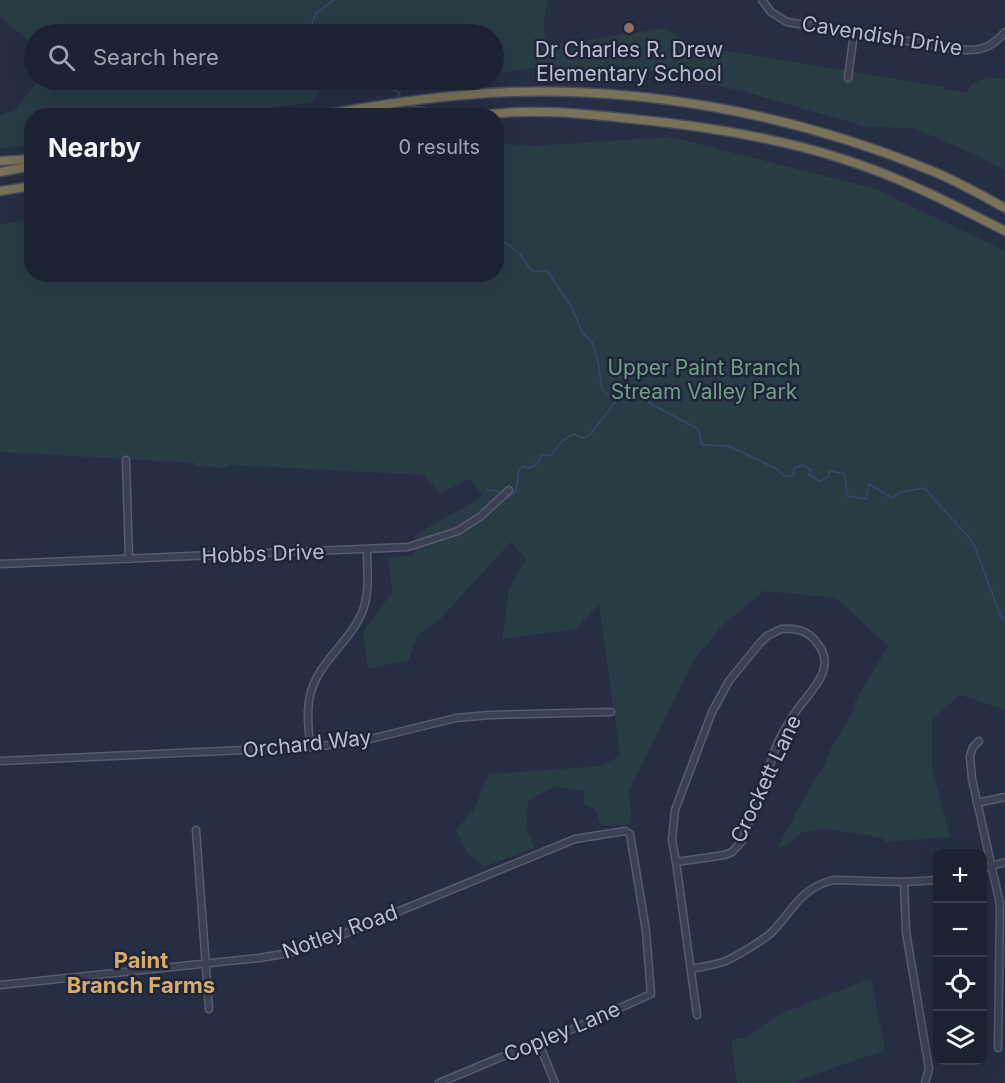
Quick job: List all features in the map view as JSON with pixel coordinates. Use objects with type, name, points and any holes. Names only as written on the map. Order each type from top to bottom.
[{"type":"highway","points":[[365,108],[488,93],[540,92],[602,94],[706,106],[782,120],[860,144],[934,171],[1005,208]]},
{"type":"highway","points":[[504,111],[559,112],[703,126],[779,142],[843,159],[915,186],[1005,231]]},
{"type":"highway","points":[[0,161],[24,160]]},
{"type":"highway","points":[[0,172],[24,168]]},
{"type":"highway","points":[[0,193],[24,188]]},
{"type":"street","name":"Cavendish Drive","points":[[762,0],[771,12],[787,22],[975,51],[992,45],[1005,32]]},
{"type":"street","points":[[848,78],[854,33]]},
{"type":"street","points":[[126,460],[129,559]]},
{"type":"street","name":"Hobbs Drive","points":[[0,564],[408,547],[458,531],[481,516],[509,490]]},
{"type":"street","points":[[310,747],[308,711],[310,695],[316,679],[356,626],[363,610],[368,583],[367,550]]},
{"type":"street","name":"Crockett Lane","points":[[676,862],[724,855],[732,852],[742,841],[780,739],[796,711],[819,683],[824,673],[824,657],[820,646],[809,633],[781,629],[766,636],[729,681],[719,697],[675,810],[672,840],[697,1015]]},
{"type":"street","name":"Orchard Way","points":[[0,761],[310,747],[366,740],[456,718],[611,712]]},
{"type":"street","points":[[979,741],[973,747],[970,756],[972,779],[1000,903],[998,1048]]},
{"type":"street","points":[[977,803],[1005,797]]},
{"type":"street","points":[[196,830],[209,1009]]},
{"type":"street","name":"Notley Road","points":[[0,985],[207,964],[290,953],[329,940],[575,839],[625,831],[630,834],[646,931],[651,994]]},
{"type":"street","points":[[987,868],[1005,862]]},
{"type":"street","points":[[691,969],[723,962],[764,938],[772,932],[801,897],[822,883],[850,880],[904,882],[933,879]]},
{"type":"street","points":[[904,882],[906,932],[929,1069],[925,1083]]},
{"type":"street","points":[[0,991],[15,984]]},
{"type":"street","name":"Copley Lane","points":[[439,1083],[528,1046],[538,1044],[651,994]]},
{"type":"street","points":[[538,1044],[555,1083]]},
{"type":"green space","points":[[0,0],[548,0],[544,23],[549,46],[664,28],[693,45],[944,87],[944,89],[967,93],[970,85],[987,77],[1005,79],[1005,170],[913,128],[867,127],[742,91],[652,72],[538,67],[504,72],[504,24],[24,24],[24,37],[0,17]]},
{"type":"green space","points":[[31,90],[321,90],[312,102],[270,108],[24,108],[24,146],[0,148],[0,115],[15,110]]},
{"type":"green space","name":"Upper Paint Branch Stream Valley Park","points":[[671,137],[876,189],[1005,251],[1005,710],[960,695],[932,720],[932,767],[950,837],[885,842],[884,838],[827,829],[803,832],[786,845],[777,848],[809,789],[824,767],[829,752],[855,708],[853,705],[888,646],[836,598],[764,591],[723,625],[693,661],[629,791],[632,824],[600,826],[596,810],[583,804],[584,791],[554,786],[528,801],[527,826],[534,848],[484,867],[467,853],[456,830],[475,808],[488,774],[600,766],[620,756],[599,604],[576,629],[502,639],[509,588],[526,559],[511,542],[440,619],[417,635],[409,660],[368,669],[363,633],[392,592],[388,558],[414,555],[415,535],[483,496],[470,479],[441,493],[423,475],[228,465],[225,468],[195,466],[195,463],[0,452],[0,225],[24,220],[24,282],[504,282],[504,143],[531,146]]},
{"type":"green space","points":[[871,978],[885,1050],[791,1083],[737,1083],[731,1040],[747,1037],[778,1015]]},
{"type":"waterway","points":[[312,24],[315,14],[334,0]]},
{"type":"waterway","points":[[394,90],[400,93],[395,100]]},
{"type":"waterway","points":[[404,106],[425,108]]},
{"type":"waterway","points":[[504,241],[520,254],[530,269],[547,271],[571,306],[582,332],[592,342],[598,361],[602,390],[618,399],[625,399],[627,388],[635,388],[651,404],[698,429],[702,445],[729,446],[777,469],[784,476],[793,476],[794,468],[803,465],[811,470],[809,475],[819,481],[828,477],[830,471],[845,474],[847,496],[866,499],[869,484],[892,498],[901,492],[924,488],[973,542],[1001,617],[1005,619]]},
{"type":"waterway","points":[[503,498],[505,500],[516,492],[519,469],[525,466],[527,469],[537,464],[542,455],[551,455],[562,441],[574,434],[582,438],[590,435],[616,401]]},
{"type":"waterway","points":[[487,490],[497,491],[500,494]]},
{"type":"place","name":"Dr Charles R. Drew Elementary School","points":[[629,28]]},
{"type":"district","name":"Paint Branch Farms","points":[[141,972]]}]
